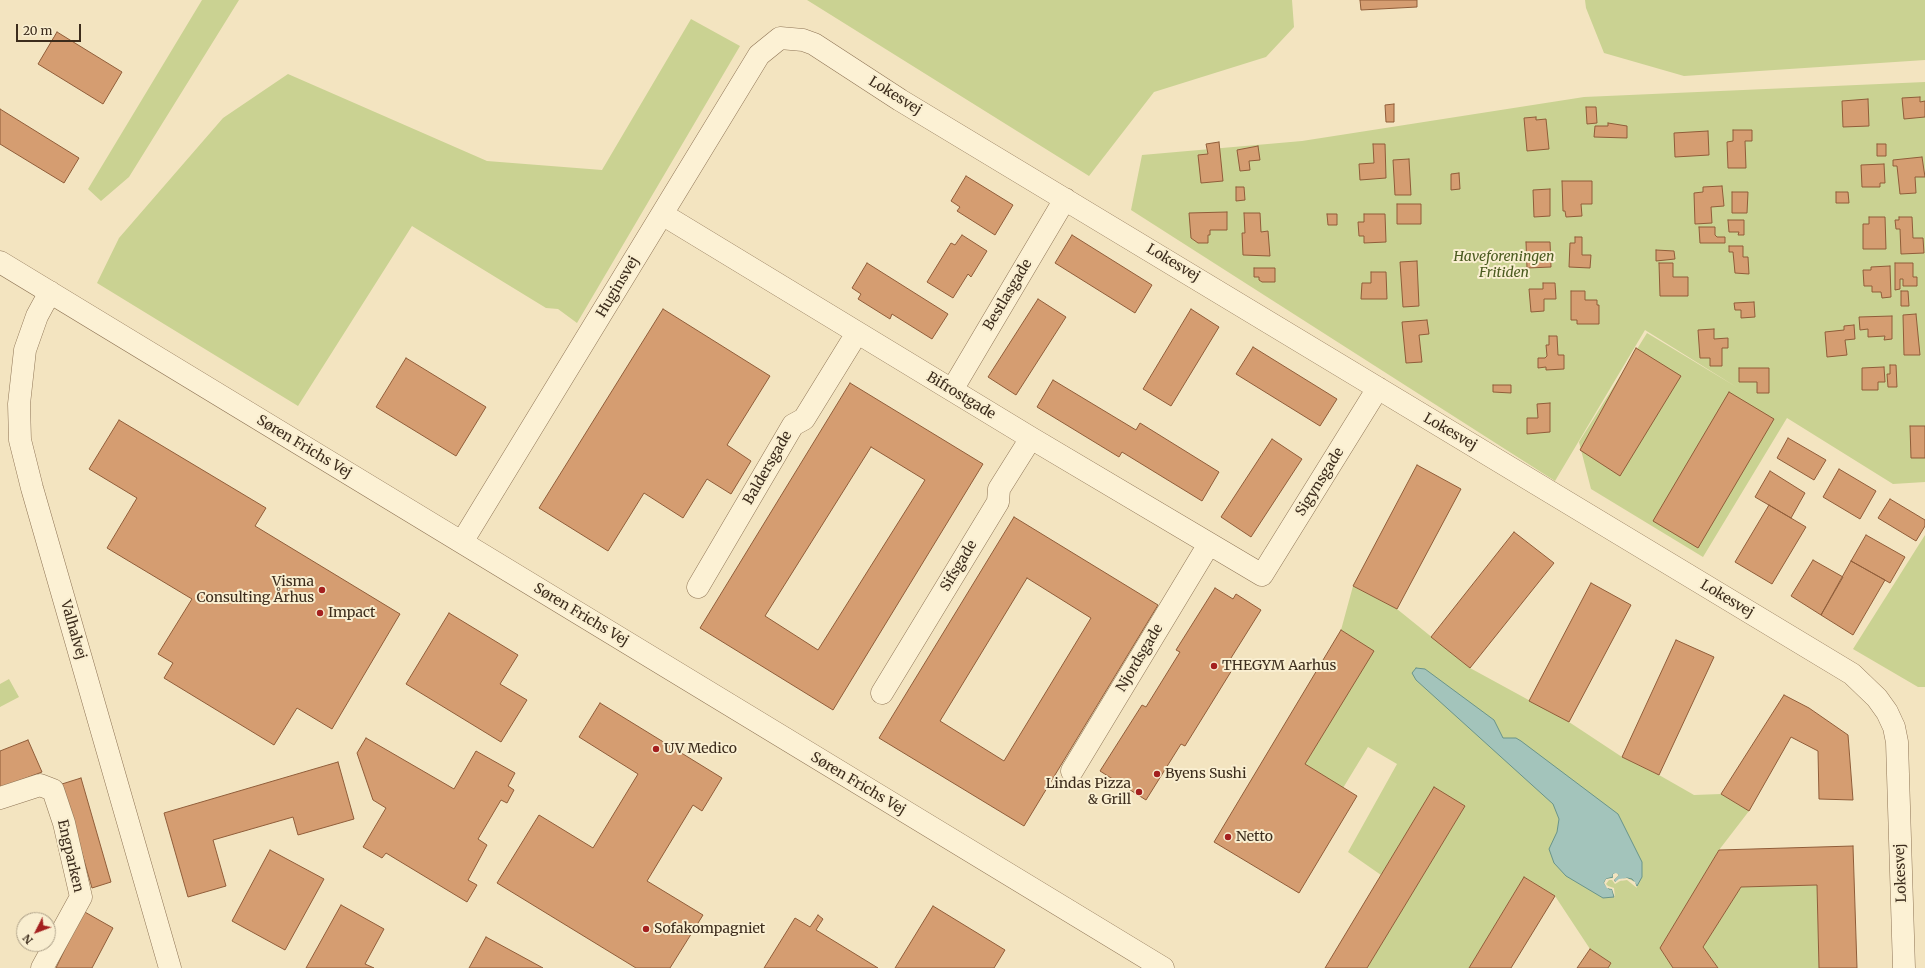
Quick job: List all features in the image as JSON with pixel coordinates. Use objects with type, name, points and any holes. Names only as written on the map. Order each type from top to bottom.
[{"type":"street","name":"Lokesvej","points":[[780,38],[803,40],[814,44],[900,100],[1852,674],[1877,698],[1887,712],[1894,727],[1897,742],[1904,968]]},
{"type":"street","name":"Huginsvej","points":[[462,542],[759,55],[780,38]]},
{"type":"street","name":"Bestlasgade","points":[[952,390],[1065,200]]},
{"type":"street","name":"Bifrostgade","points":[[662,214],[1031,438],[1262,575]]},
{"type":"street","name":"Søren Frichs Vej","points":[[0,262],[1163,968]]},
{"type":"street","name":"Valhalvej","points":[[50,292],[36,316],[25,350],[19,404],[20,440],[26,469],[170,968]]},
{"type":"street","name":"Baldersgade","points":[[698,587],[793,425],[804,419],[856,332]]},
{"type":"street","name":"Sigynsgade","points":[[1262,575],[1378,388]]},
{"type":"street","name":"Sifsgade","points":[[882,693],[998,502],[999,489],[1031,438]]},
{"type":"street","name":"Njordsgade","points":[[1072,772],[1209,544]]},
{"type":"street","name":"Engparken","points":[[0,798],[40,785],[53,790],[64,823],[81,897],[42,968]]},
{"type":"green space","points":[[202,0],[239,0],[129,177],[101,201],[88,189]]},
{"type":"green space","points":[[807,0],[1292,0],[1294,27],[1266,57],[1154,92],[1089,176]]},
{"type":"green space","points":[[1585,0],[1925,0],[1925,60],[1684,76],[1604,53],[1586,8]]},
{"type":"green space","points":[[691,19],[740,46],[577,323],[558,309],[546,308],[412,226],[298,406],[97,283],[119,238],[223,118],[288,74],[487,161],[602,170]]},
{"type":"green space","name":"Haveforeningen Fritiden","points":[[1925,82],[1925,482],[1893,484],[1787,418],[1703,557],[1591,489],[1579,442],[1647,333],[1738,388],[1645,330],[1555,481],[1131,210],[1142,155],[1302,141],[1584,97]]},
{"type":"green space","points":[[1925,535],[1925,687],[1918,687],[1853,649]]},
{"type":"green space","points":[[1353,586],[1397,609],[1470,668],[1569,722],[1622,757],[1659,775],[1694,795],[1721,794],[1749,811],[1719,850],[1660,948],[1673,968],[1608,968],[1611,963],[1590,949],[1555,896],[1524,877],[1469,968],[1367,968],[1465,806],[1434,788],[1381,875],[1348,852],[1397,764],[1368,747],[1343,788],[1305,764],[1373,651],[1341,630]]},
{"type":"green space","points":[[9,679],[19,697],[0,707],[0,684]]},
{"type":"green space","points":[[1817,885],[1819,968],[1718,968],[1703,947],[1741,887]]},
{"type":"water","points":[[1416,668],[1425,669],[1494,720],[1503,738],[1516,738],[1521,741],[1618,814],[1642,862],[1642,877],[1637,886],[1632,879],[1627,878],[1615,882],[1614,880],[1619,875],[1613,874],[1613,877],[1606,879],[1604,883],[1609,889],[1612,889],[1614,897],[1603,898],[1566,876],[1554,863],[1549,849],[1557,832],[1559,819],[1553,804],[1416,680],[1412,673]]},
{"type":"pier","points":[[1616,873],[1619,875],[1614,880],[1615,882],[1619,879],[1627,878],[1635,882],[1637,888],[1627,880],[1620,881],[1615,884],[1612,880],[1609,880],[1606,884],[1614,888],[1615,898],[1612,889],[1607,888],[1604,883],[1606,879],[1613,878],[1613,874]]},
{"type":"building","points":[[1360,0],[1417,0],[1417,7],[1361,10]]},
{"type":"building","points":[[57,32],[122,72],[103,104],[38,64]]},
{"type":"building","points":[[1920,97],[1920,102],[1925,101],[1925,117],[1904,119],[1902,98]]},
{"type":"building","points":[[1868,99],[1869,126],[1843,127],[1842,101]]},
{"type":"building","points":[[1394,104],[1394,122],[1386,122],[1385,105]]},
{"type":"building","points":[[1586,107],[1596,107],[1597,123],[1587,124]]},
{"type":"building","points":[[0,109],[79,158],[64,183],[0,144]]},
{"type":"building","points":[[1536,117],[1536,120],[1546,119],[1549,149],[1527,151],[1524,118]]},
{"type":"building","points":[[1608,123],[1627,126],[1627,138],[1594,137],[1595,126],[1608,126]]},
{"type":"building","points":[[1733,130],[1752,130],[1752,141],[1745,141],[1746,168],[1728,168],[1727,142],[1733,141]]},
{"type":"building","points":[[1708,131],[1709,155],[1675,157],[1674,133]]},
{"type":"building","points":[[1219,142],[1223,181],[1201,183],[1198,155],[1208,154],[1206,144]]},
{"type":"building","points":[[1373,144],[1385,144],[1386,178],[1360,180],[1359,164],[1374,163]]},
{"type":"building","points":[[1877,144],[1886,144],[1886,156],[1877,156]]},
{"type":"building","points":[[1258,146],[1260,160],[1249,161],[1250,170],[1240,171],[1237,150]]},
{"type":"building","points":[[1922,157],[1925,177],[1915,177],[1916,193],[1900,194],[1897,166],[1893,166],[1893,160]]},
{"type":"building","points":[[1409,159],[1411,195],[1395,195],[1393,160]]},
{"type":"building","points":[[1884,164],[1885,183],[1880,183],[1880,187],[1862,187],[1861,165]]},
{"type":"building","points":[[1459,173],[1460,189],[1451,190],[1451,174]]},
{"type":"building","points":[[966,176],[1013,205],[995,235],[957,211],[960,207],[951,201]]},
{"type":"building","points":[[1562,181],[1592,181],[1592,204],[1581,204],[1582,216],[1566,217],[1565,211],[1563,211]]},
{"type":"building","points":[[1722,186],[1724,206],[1711,207],[1712,223],[1695,224],[1694,193],[1703,192],[1703,187]]},
{"type":"building","points":[[1236,187],[1244,187],[1245,200],[1236,201]]},
{"type":"building","points":[[1550,189],[1550,216],[1534,217],[1533,190]]},
{"type":"building","points":[[1732,192],[1748,192],[1747,213],[1732,213]]},
{"type":"building","points":[[1836,192],[1848,192],[1849,203],[1836,203]]},
{"type":"building","points":[[1397,204],[1421,204],[1421,224],[1397,224]]},
{"type":"building","points":[[1227,212],[1227,230],[1210,230],[1210,235],[1208,235],[1208,243],[1198,243],[1191,238],[1189,213]]},
{"type":"building","points":[[1244,213],[1260,213],[1261,232],[1268,231],[1270,256],[1243,255],[1242,233],[1245,233]]},
{"type":"building","points":[[1327,214],[1337,214],[1337,225],[1328,225]]},
{"type":"building","points":[[1364,214],[1385,214],[1386,242],[1364,243],[1364,236],[1359,236],[1358,222],[1364,222]]},
{"type":"building","points":[[1869,217],[1885,217],[1886,249],[1863,249],[1863,224],[1869,224]]},
{"type":"building","points":[[1899,217],[1912,217],[1913,238],[1923,238],[1924,253],[1901,254],[1900,229],[1896,229],[1895,220],[1899,220]]},
{"type":"building","points":[[1728,220],[1744,220],[1744,235],[1738,235],[1739,232],[1729,232]]},
{"type":"building","points":[[1699,227],[1715,227],[1715,235],[1717,237],[1725,237],[1725,243],[1700,243]]},
{"type":"building","points":[[962,235],[987,251],[971,277],[968,274],[953,298],[927,282],[951,243],[955,245]]},
{"type":"building","points":[[1072,235],[1152,285],[1135,313],[1055,263]]},
{"type":"building","points":[[1575,237],[1582,237],[1582,255],[1591,255],[1590,268],[1569,267],[1570,243],[1575,243]]},
{"type":"building","points":[[1526,242],[1550,242],[1551,267],[1527,268]]},
{"type":"building","points":[[1729,246],[1743,246],[1743,257],[1748,257],[1749,274],[1735,273],[1733,252],[1729,252]]},
{"type":"building","points":[[1656,250],[1674,251],[1675,259],[1656,261]]},
{"type":"building","points":[[1417,261],[1419,306],[1403,307],[1400,262]]},
{"type":"building","points":[[867,263],[948,314],[932,339],[892,314],[890,319],[858,299],[861,294],[852,288]]},
{"type":"building","points":[[1659,263],[1673,263],[1673,277],[1688,277],[1688,296],[1660,296]]},
{"type":"building","points":[[1895,263],[1913,263],[1913,277],[1917,277],[1917,286],[1903,286],[1903,279],[1900,279],[1900,289],[1895,290]]},
{"type":"building","points":[[1890,266],[1891,297],[1882,298],[1881,292],[1872,292],[1872,286],[1864,286],[1863,270],[1871,270],[1871,267]]},
{"type":"building","points":[[1254,268],[1275,268],[1275,282],[1262,282],[1259,280],[1259,277],[1254,277]]},
{"type":"building","points":[[1371,272],[1386,272],[1387,299],[1361,299],[1362,283],[1371,283]]},
{"type":"building","points":[[1543,283],[1555,283],[1556,299],[1544,299],[1544,311],[1531,312],[1529,289],[1543,289]]},
{"type":"building","points":[[1571,291],[1585,291],[1585,300],[1597,300],[1597,305],[1599,305],[1599,324],[1577,324],[1577,320],[1571,320]]},
{"type":"building","points":[[1901,291],[1908,291],[1909,306],[1901,306]]},
{"type":"building","points":[[1038,299],[1066,317],[1016,395],[988,377]]},
{"type":"building","points":[[1754,302],[1755,317],[1741,318],[1741,310],[1735,310],[1734,303]]},
{"type":"building","points":[[663,309],[770,376],[727,445],[751,461],[731,494],[707,479],[683,518],[644,493],[608,551],[539,508]]},
{"type":"building","points":[[1191,309],[1219,327],[1171,406],[1143,389]]},
{"type":"building","points":[[1916,314],[1920,355],[1904,355],[1903,315]]},
{"type":"building","points":[[1892,316],[1892,339],[1884,340],[1885,336],[1868,337],[1868,329],[1860,330],[1859,317]]},
{"type":"building","points":[[1427,320],[1429,334],[1419,335],[1422,362],[1406,363],[1402,322]]},
{"type":"building","points":[[1854,325],[1855,339],[1845,340],[1847,355],[1827,357],[1825,332],[1844,330],[1844,326]]},
{"type":"building","points":[[1714,329],[1714,339],[1728,338],[1728,348],[1722,348],[1722,366],[1710,366],[1710,358],[1700,358],[1698,330]]},
{"type":"building","points":[[1549,336],[1557,336],[1558,355],[1564,355],[1564,369],[1546,370],[1546,367],[1538,368],[1538,358],[1545,358],[1547,356],[1546,345],[1549,345]]},
{"type":"building","points":[[1253,347],[1337,399],[1320,426],[1236,374]]},
{"type":"building","points":[[1636,348],[1681,376],[1620,476],[1580,450]]},
{"type":"building","points":[[406,358],[486,407],[456,456],[376,407]]},
{"type":"building","points":[[1890,365],[1896,365],[1897,387],[1888,387],[1887,374],[1890,374]]},
{"type":"building","points":[[1884,367],[1885,382],[1878,382],[1878,390],[1862,390],[1862,368]]},
{"type":"building","points":[[1739,368],[1769,368],[1769,393],[1757,393],[1757,382],[1739,382]]},
{"type":"building","points":[[1053,380],[1136,430],[1140,423],[1219,472],[1202,501],[1122,452],[1119,457],[1037,407]]},
{"type":"building","points":[[850,383],[983,464],[833,710],[700,628]],"holes":[[[871,447],[925,480],[818,650],[765,616]]]},
{"type":"building","points":[[1493,385],[1511,385],[1511,393],[1493,392]]},
{"type":"building","points":[[1729,392],[1774,419],[1698,548],[1653,521]]},
{"type":"building","points":[[1550,403],[1550,432],[1527,434],[1527,418],[1538,418],[1537,404]]},
{"type":"building","points":[[119,420],[266,508],[255,526],[400,614],[332,729],[297,708],[274,745],[164,678],[173,663],[158,654],[192,599],[107,548],[137,498],[89,469]]},
{"type":"building","points":[[1910,426],[1925,426],[1925,458],[1911,458]]},
{"type":"building","points":[[1788,438],[1826,460],[1814,480],[1777,458]]},
{"type":"building","points":[[1272,439],[1302,459],[1251,537],[1221,517]]},
{"type":"building","points":[[1417,465],[1461,489],[1397,609],[1353,586]]},
{"type":"building","points":[[1839,469],[1876,491],[1860,519],[1823,497]]},
{"type":"building","points":[[1770,471],[1805,493],[1791,518],[1755,497]]},
{"type":"building","points":[[1890,499],[1925,520],[1925,526],[1916,541],[1878,518]]},
{"type":"building","points":[[1769,505],[1806,527],[1772,584],[1735,562]]},
{"type":"building","points":[[1014,517],[1158,605],[1024,826],[879,738]],"holes":[[[1027,578],[1091,618],[1004,761],[940,721]]]},
{"type":"building","points":[[1514,532],[1554,563],[1470,668],[1431,637]]},
{"type":"building","points":[[1866,535],[1905,557],[1890,583],[1851,561]]},
{"type":"building","points":[[1813,560],[1843,577],[1821,615],[1791,596]]},
{"type":"building","points":[[1851,561],[1885,580],[1853,635],[1821,615]]},
{"type":"building","points":[[1591,583],[1631,605],[1569,722],[1529,701]]},
{"type":"building","points":[[1215,588],[1233,599],[1236,594],[1261,610],[1226,666],[1232,670],[1185,746],[1181,744],[1146,800],[1100,771],[1142,705],[1146,707],[1180,652],[1176,650]]},
{"type":"building","points":[[449,613],[518,655],[500,684],[527,700],[501,742],[406,684]]},
{"type":"building","points":[[1341,630],[1374,651],[1305,764],[1357,796],[1299,893],[1214,842]]},
{"type":"building","points":[[1676,640],[1714,657],[1659,775],[1622,757]]},
{"type":"building","points":[[1784,695],[1809,708],[1848,735],[1853,800],[1819,799],[1818,751],[1791,737],[1749,811],[1721,794]]},
{"type":"building","points":[[600,703],[722,778],[702,811],[693,805],[647,881],[703,915],[670,968],[636,968],[497,883],[539,815],[593,848],[638,774],[579,737]]},
{"type":"building","points":[[366,738],[454,789],[476,751],[515,773],[508,786],[514,790],[507,803],[501,800],[478,839],[487,845],[468,880],[477,885],[467,902],[386,853],[382,858],[363,847],[386,808],[373,800],[357,753]]},
{"type":"building","points":[[28,740],[42,772],[0,788],[0,751]]},
{"type":"building","points":[[338,762],[354,819],[298,835],[293,817],[213,840],[226,886],[188,897],[164,813]]},
{"type":"building","points":[[81,778],[111,882],[92,888],[62,784]]},
{"type":"building","points":[[1434,787],[1465,806],[1367,968],[1325,968]]},
{"type":"building","points":[[1853,846],[1857,968],[1819,968],[1817,885],[1741,887],[1703,947],[1718,968],[1673,968],[1660,948],[1719,850]]},
{"type":"building","points":[[270,850],[324,879],[285,950],[232,921]]},
{"type":"building","points":[[1524,877],[1555,896],[1511,968],[1469,968]]},
{"type":"building","points":[[341,905],[384,929],[365,964],[374,968],[306,968]]},
{"type":"building","points":[[933,906],[1005,950],[994,968],[895,968]]},
{"type":"building","points":[[83,911],[113,928],[92,968],[56,968]]},
{"type":"building","points":[[818,915],[823,919],[816,930],[878,968],[764,968],[795,918],[810,927]]},
{"type":"building","points":[[486,937],[543,968],[469,968]]},
{"type":"building","points":[[1590,949],[1611,963],[1608,968],[1577,968]]},
{"type":"place","name":"Visma Consulting Århus","points":[[322,590]]},
{"type":"place","name":"Impact","points":[[320,613]]},
{"type":"place","name":"THEGYM Aarhus","points":[[1214,666]]},
{"type":"place","name":"UV Medico","points":[[656,749]]},
{"type":"place","name":"Byens Sushi","points":[[1157,774]]},
{"type":"place","name":"Lindas Pizza & Grill","points":[[1139,792]]},
{"type":"place","name":"Netto","points":[[1228,837]]},
{"type":"place","name":"Sofakompagniet","points":[[646,929]]}]
